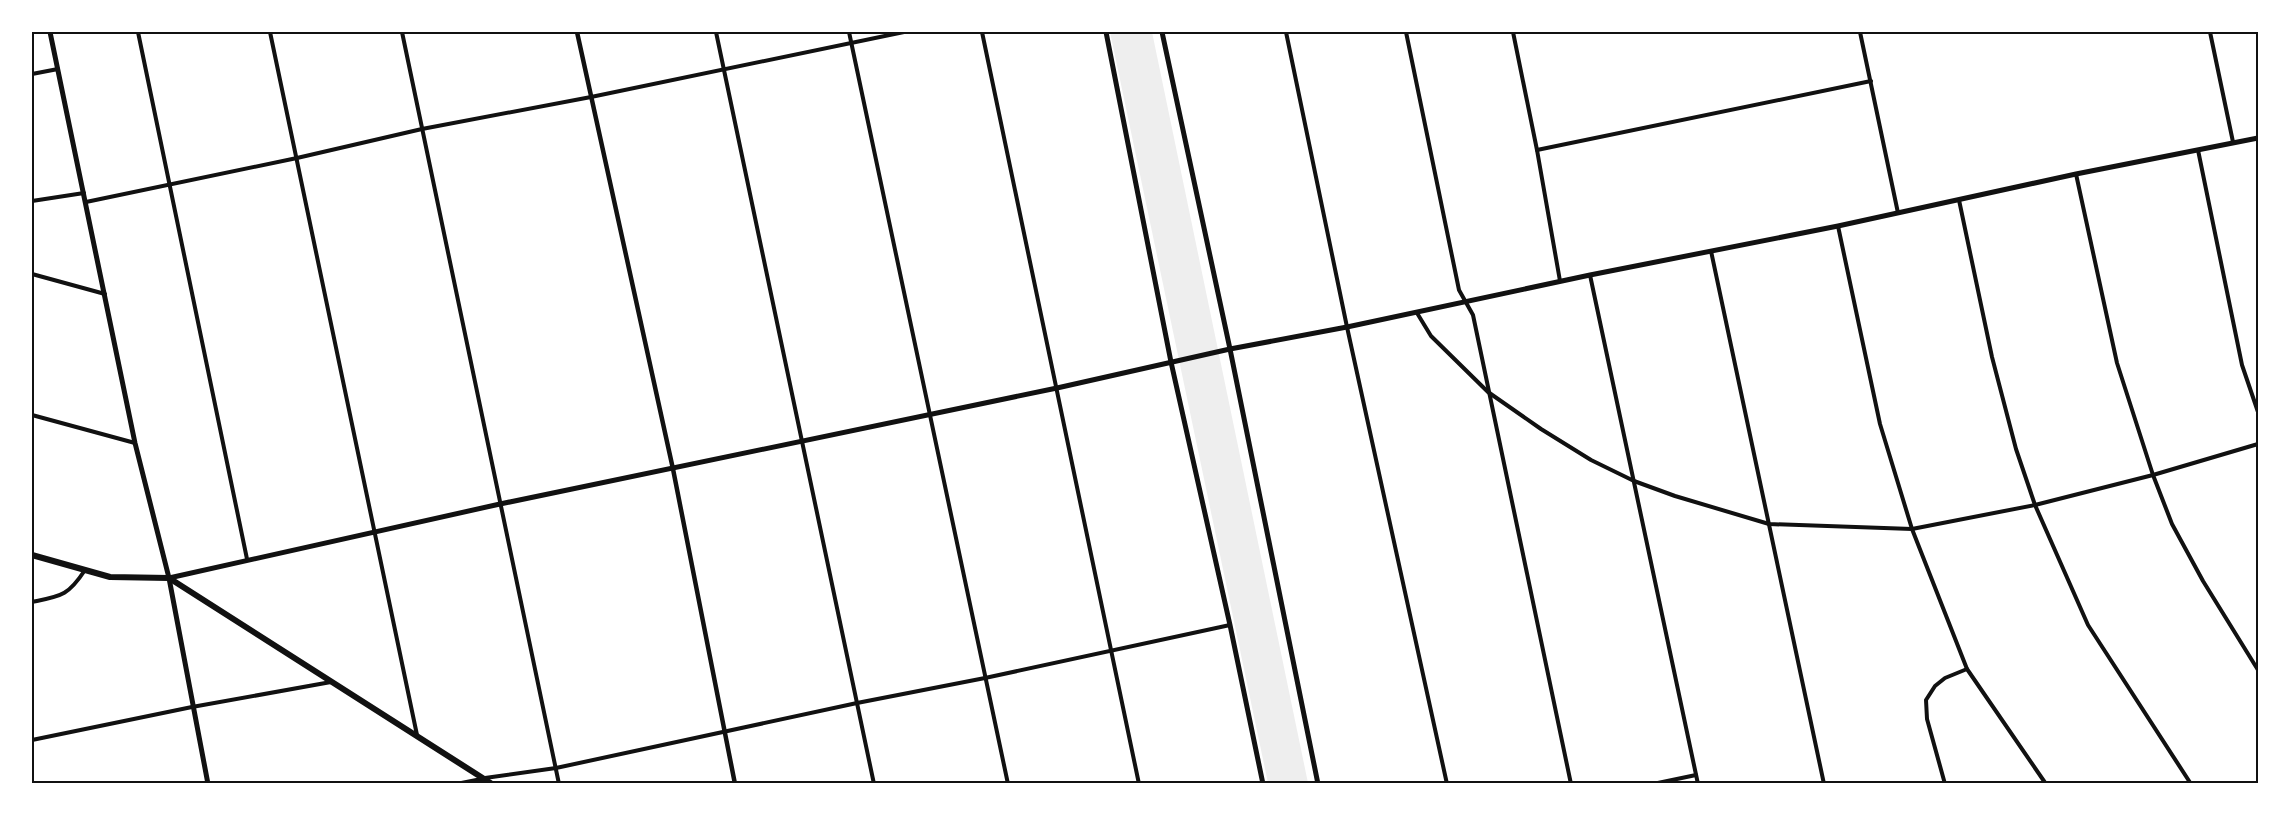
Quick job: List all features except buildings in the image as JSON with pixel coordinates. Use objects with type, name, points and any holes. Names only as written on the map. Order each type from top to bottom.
[{"type":"main road","points":[[50,32],[135,443],[169,578],[208,783]]},
{"type":"main road","points":[[1106,32],[1171,362],[1263,783]]},
{"type":"main road","points":[[1162,32],[1230,348],[1318,783]]},
{"type":"main road","points":[[32,555],[110,577],[169,578],[500,504],[1057,388],[1230,348],[1417,313],[1590,275],[2259,138]]},
{"type":"main road","points":[[169,578],[492,783]]},
{"type":"main road","points":[[459,783],[484,778]]},
{"type":"street","points":[[138,32],[246,559]]},
{"type":"street","points":[[270,32],[417,735]]},
{"type":"street","points":[[402,32],[559,783]]},
{"type":"street","points":[[577,32],[673,469],[735,783]]},
{"type":"street","points":[[716,32],[874,783]]},
{"type":"street","points":[[849,32],[1008,783]]},
{"type":"street","points":[[86,202],[297,158],[422,129],[591,98],[904,32]]},
{"type":"street","points":[[982,32],[1139,783]]},
{"type":"street","points":[[1286,32],[1347,327],[1447,783]]},
{"type":"street","points":[[1406,32],[1459,290],[1473,315],[1571,783]]},
{"type":"street","points":[[1513,32],[1560,282]]},
{"type":"street","points":[[1860,32],[1898,213]]},
{"type":"street","points":[[2210,32],[2233,142]]},
{"type":"street","points":[[32,75],[58,69]]},
{"type":"street","points":[[1537,150],[1871,81]]},
{"type":"street","points":[[2198,149],[2242,364],[2259,412]]},
{"type":"street","points":[[2076,174],[2117,363],[2153,474],[2177,534],[2203,581],[2259,670]]},
{"type":"street","points":[[32,201],[85,193]]},
{"type":"street","points":[[1959,200],[1992,357],[2016,449],[2036,505],[2088,625],[2190,783]]},
{"type":"street","points":[[1838,226],[1880,424],[1912,529],[1967,669],[2046,783]]},
{"type":"street","points":[[1711,251],[1824,783]]},
{"type":"street","points":[[32,274],[105,294]]},
{"type":"street","points":[[1590,275],[1698,783]]},
{"type":"street","points":[[1417,313],[1431,336],[1488,392],[1591,460],[1634,481],[1718,510],[1769,524],[1912,529],[2036,505],[2259,444]]},
{"type":"street","points":[[32,415],[135,443]]},
{"type":"street","points":[[32,602],[59,597],[74,587],[86,570]]},
{"type":"street","points":[[484,778],[556,768],[857,702],[985,678],[1230,625]]},
{"type":"street","points":[[1945,783],[1927,719],[1926,700],[1935,686],[1945,678],[1967,669]]},
{"type":"street","points":[[32,740],[192,707],[331,682]]},
{"type":"street","points":[[1653,783],[1696,775]]},
{"type":"shaded area","points":[[1110,32],[1152,32],[1308,783],[1268,783]]}]
